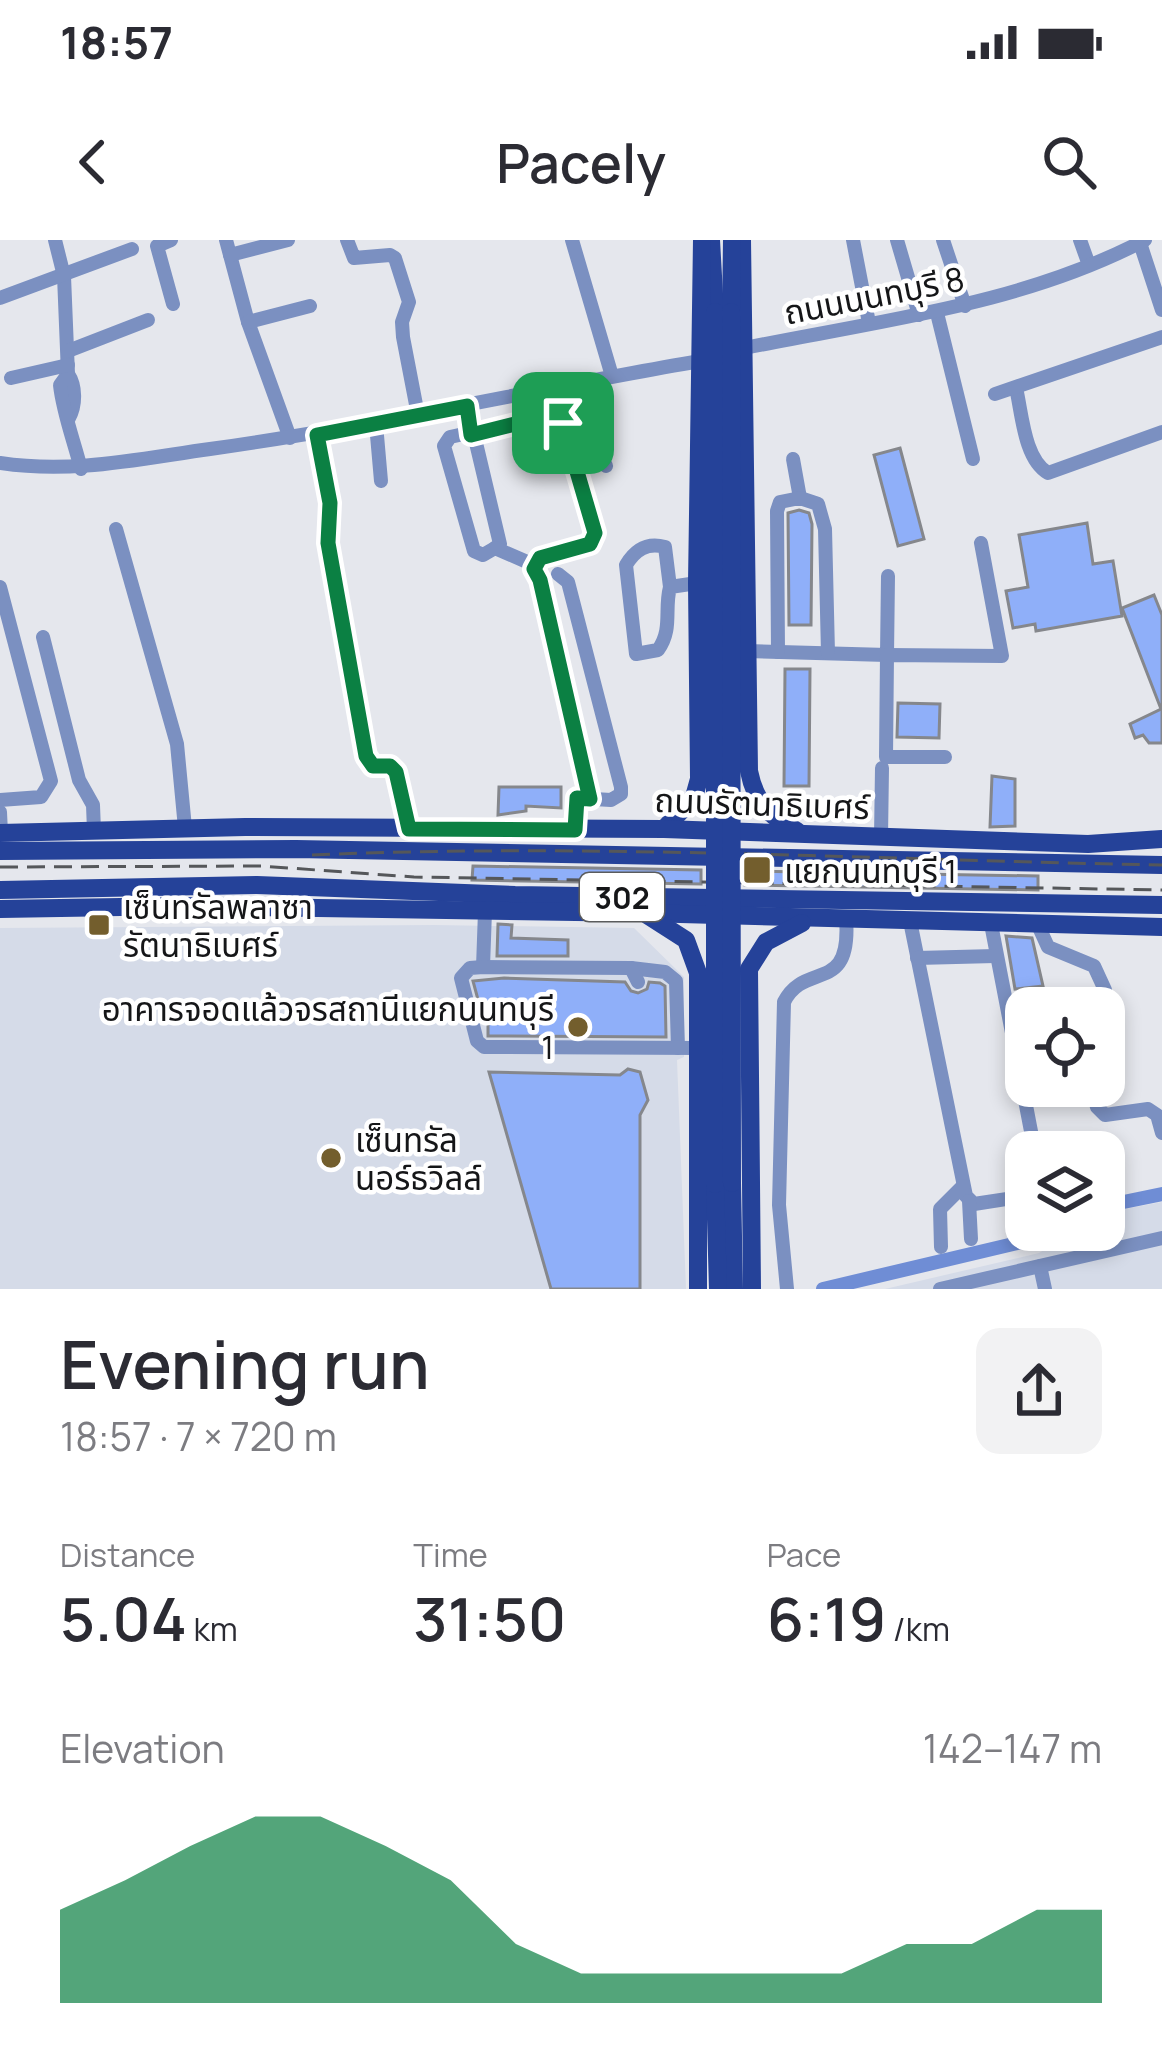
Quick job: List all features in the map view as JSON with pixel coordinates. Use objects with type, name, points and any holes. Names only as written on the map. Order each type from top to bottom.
[{"type":"main road","points":[[664,830],[694,797],[699,778],[702,240]]},
{"type":"main road","points":[[711,240],[723,312]]},
{"type":"main road","points":[[718,1289],[723,1183],[723,312],[732,240]]},
{"type":"main road","points":[[742,240],[748,771],[761,804],[778,821],[802,833]]},
{"type":"main road","points":[[699,778],[711,794],[722,798],[744,788],[748,771]]},
{"type":"main road","name":"ถนนรัตนาธิเบศร์","points":[[0,833],[664,830],[1088,844],[1162,839]]},
{"type":"main road","points":[[1088,844],[1162,852]]},
{"type":"main road","name":"ถนนรัตนาธิเบศร์","points":[[0,851],[296,849],[1162,865]]},
{"type":"main road","name":"302","points":[[0,890],[257,885],[515,896],[1162,905]]},
{"type":"main road","points":[[82,888],[181,906]]},
{"type":"main road","name":"302","points":[[0,909],[181,906],[1158,926]]},
{"type":"main road","points":[[643,913],[686,940],[698,973]]},
{"type":"main road","points":[[752,1289],[749,969],[766,942],[812,918]]},
{"type":"main road","points":[[698,1289],[688,1048],[698,973],[706,956],[716,952],[728,952],[749,969]]},
{"type":"main road","points":[[723,1183],[734,1289]]},
{"type":"street","points":[[56,240],[64,276],[68,364],[60,385],[62,408],[69,418],[81,469]]},
{"type":"street","points":[[171,240],[157,246],[173,304]]},
{"type":"street","points":[[288,240],[228,248],[248,322],[290,438]]},
{"type":"street","points":[[347,240],[354,258],[395,258],[409,302],[403,337],[418,415]]},
{"type":"street","points":[[572,240],[612,376]]},
{"type":"street","points":[[853,240],[869,323]]},
{"type":"street","points":[[897,240],[919,315]]},
{"type":"street","points":[[943,240],[965,306]]},
{"type":"street","points":[[1080,240],[1089,265]]},
{"type":"street","points":[[1143,242],[1162,310]]},
{"type":"street","name":"ถนนนนทบุรี 8","points":[[746,348],[965,306],[1143,242]]},
{"type":"street","points":[[0,298],[132,249]]},
{"type":"street","points":[[248,322],[310,306]]},
{"type":"street","points":[[938,313],[973,459]]},
{"type":"street","points":[[11,378],[68,364],[148,320]]},
{"type":"street","points":[[995,394],[1162,337]]},
{"type":"street","points":[[0,463],[41,470],[81,469],[317,435],[700,361]]},
{"type":"street","points":[[578,383],[591,433],[606,466]]},
{"type":"street","points":[[1016,388],[1033,458],[1048,473],[1162,432]]},
{"type":"street","points":[[467,406],[471,435],[500,544],[483,555],[474,551],[444,446],[462,432],[471,435],[555,414],[561,417],[595,533],[590,544],[540,558],[537,572],[590,799]]},
{"type":"street","points":[[376,424],[381,481]]},
{"type":"street","points":[[317,435],[330,503],[328,543],[351,657],[360,733],[373,766],[390,766],[396,772],[409,829]]},
{"type":"street","points":[[793,459],[800,498]]},
{"type":"street","points":[[778,652],[777,511],[780,502],[800,498],[818,504],[825,529],[828,652]]},
{"type":"street","points":[[116,529],[177,745],[185,829]]},
{"type":"street","points":[[747,651],[1002,656],[981,543]]},
{"type":"street","points":[[665,547],[670,587],[665,640],[658,650],[636,655],[626,565],[642,548],[665,547]]},
{"type":"street","points":[[496,548],[548,581],[558,574]]},
{"type":"street","points":[[551,557],[557,562],[558,574],[568,582],[622,787],[621,794],[611,800],[577,798],[575,830]]},
{"type":"street","points":[[888,576],[886,758],[945,757]]},
{"type":"street","points":[[670,587],[697,583]]},
{"type":"street","points":[[0,586],[51,782],[41,797],[0,800]]},
{"type":"street","points":[[43,637],[80,780],[93,805],[94,831]]},
{"type":"street","points":[[881,837],[882,768]]},
{"type":"street","points":[[0,812],[0,833]]},
{"type":"street","points":[[483,967],[484,911]]},
{"type":"street","points":[[788,1289],[779,1205],[784,1002],[804,983],[830,974],[841,961],[848,946],[846,918]]},
{"type":"street","points":[[910,921],[971,1239]]},
{"type":"street","points":[[991,924],[1005,1008]]},
{"type":"street","points":[[1038,925],[1048,946],[1094,966],[1104,987]]},
{"type":"street","points":[[917,958],[995,956]]},
{"type":"street","points":[[483,967],[635,975],[665,972],[676,981],[688,1048],[484,1047],[476,1040],[461,979],[470,968],[483,967]]},
{"type":"street","points":[[1098,1107],[1105,1115],[1148,1109],[1157,1115],[1162,1133]]},
{"type":"street","points":[[966,1194],[974,1204],[1005,1199]]},
{"type":"street","points":[[941,1247],[940,1209],[966,1194]]},
{"type":"street","points":[[940,1289],[1162,1238]]},
{"type":"street","points":[[1040,1266],[1045,1289]]},
{"type":"shaded area","points":[[0,928],[634,928],[684,977],[684,1057],[677,1060],[686,1289],[0,1289]]},
{"type":"shaded area","points":[[1162,1202],[1162,1289],[885,1289],[1042,1251],[1125,1251],[1125,1209]]},
{"type":"building","points":[[900,448],[924,539],[898,546],[874,455]]},
{"type":"building","points":[[788,513],[809,513],[812,524],[811,625],[789,625]]},
{"type":"building","points":[[1087,523],[1093,564],[1113,561],[1122,616],[1036,631],[1035,624],[1013,628],[1006,591],[1028,587],[1019,535]]},
{"type":"building","points":[[1154,595],[1162,615],[1162,743],[1149,743],[1143,735],[1135,738],[1130,724],[1161,709],[1122,608]]},
{"type":"building","points":[[785,669],[810,669],[809,786],[784,786]]},
{"type":"building","points":[[898,703],[940,704],[939,738],[897,737]]},
{"type":"building","points":[[992,776],[1015,779],[1015,826],[990,827]]},
{"type":"building","points":[[499,787],[561,787],[561,808],[526,806],[526,811],[498,815]]},
{"type":"building","points":[[473,866],[701,870],[701,884],[472,880]]},
{"type":"building","points":[[745,871],[1038,876],[1038,890],[745,885]]},
{"type":"building","points":[[498,924],[512,925],[511,938],[568,940],[568,956],[497,956]]},
{"type":"building","points":[[1006,936],[1032,938],[1043,986],[1015,987]]},
{"type":"building","name":"อาคารจอดแล้วจรสถานีแยกนนทบุรี 1","points":[[473,981],[625,982],[638,993],[649,982],[660,983],[665,986],[666,1037],[488,1036],[488,1012],[481,1011]]},
{"type":"building","points":[[628,1069],[640,1072],[648,1100],[640,1115],[640,1289],[551,1289],[489,1072],[620,1075]]},
{"type":"waterway","points":[[1125,1202],[1162,1194]]},
{"type":"waterway","points":[[823,1289],[1005,1246]]},
{"type":"railway","points":[[312,855],[631,852],[1162,865]]},
{"type":"railway","points":[[0,867],[261,866],[414,877],[1162,890]]},
{"type":"place","name":"แยกนนทบุรี 1","points":[[757,870]]},
{"type":"place","name":"เซ็นทรัลพลาซา รัตนาธิเบศร์","points":[[99,925]]},
{"type":"place","name":"อาคารจอดแล้วจรสถานีแยกนนทบุรี 1","points":[[578,1027]]},
{"type":"place","name":"เซ็นทรัล นอร์ธวิลล์","points":[[331,1158]]},
{"type":"route","points":[[467,406],[471,435],[555,414],[563,423],[595,533],[590,544],[540,558],[534,569],[590,799],[577,798],[575,830],[409,829],[396,772],[390,766],[373,766],[360,733],[351,657],[328,543],[332,518],[317,435],[467,406]]}]
